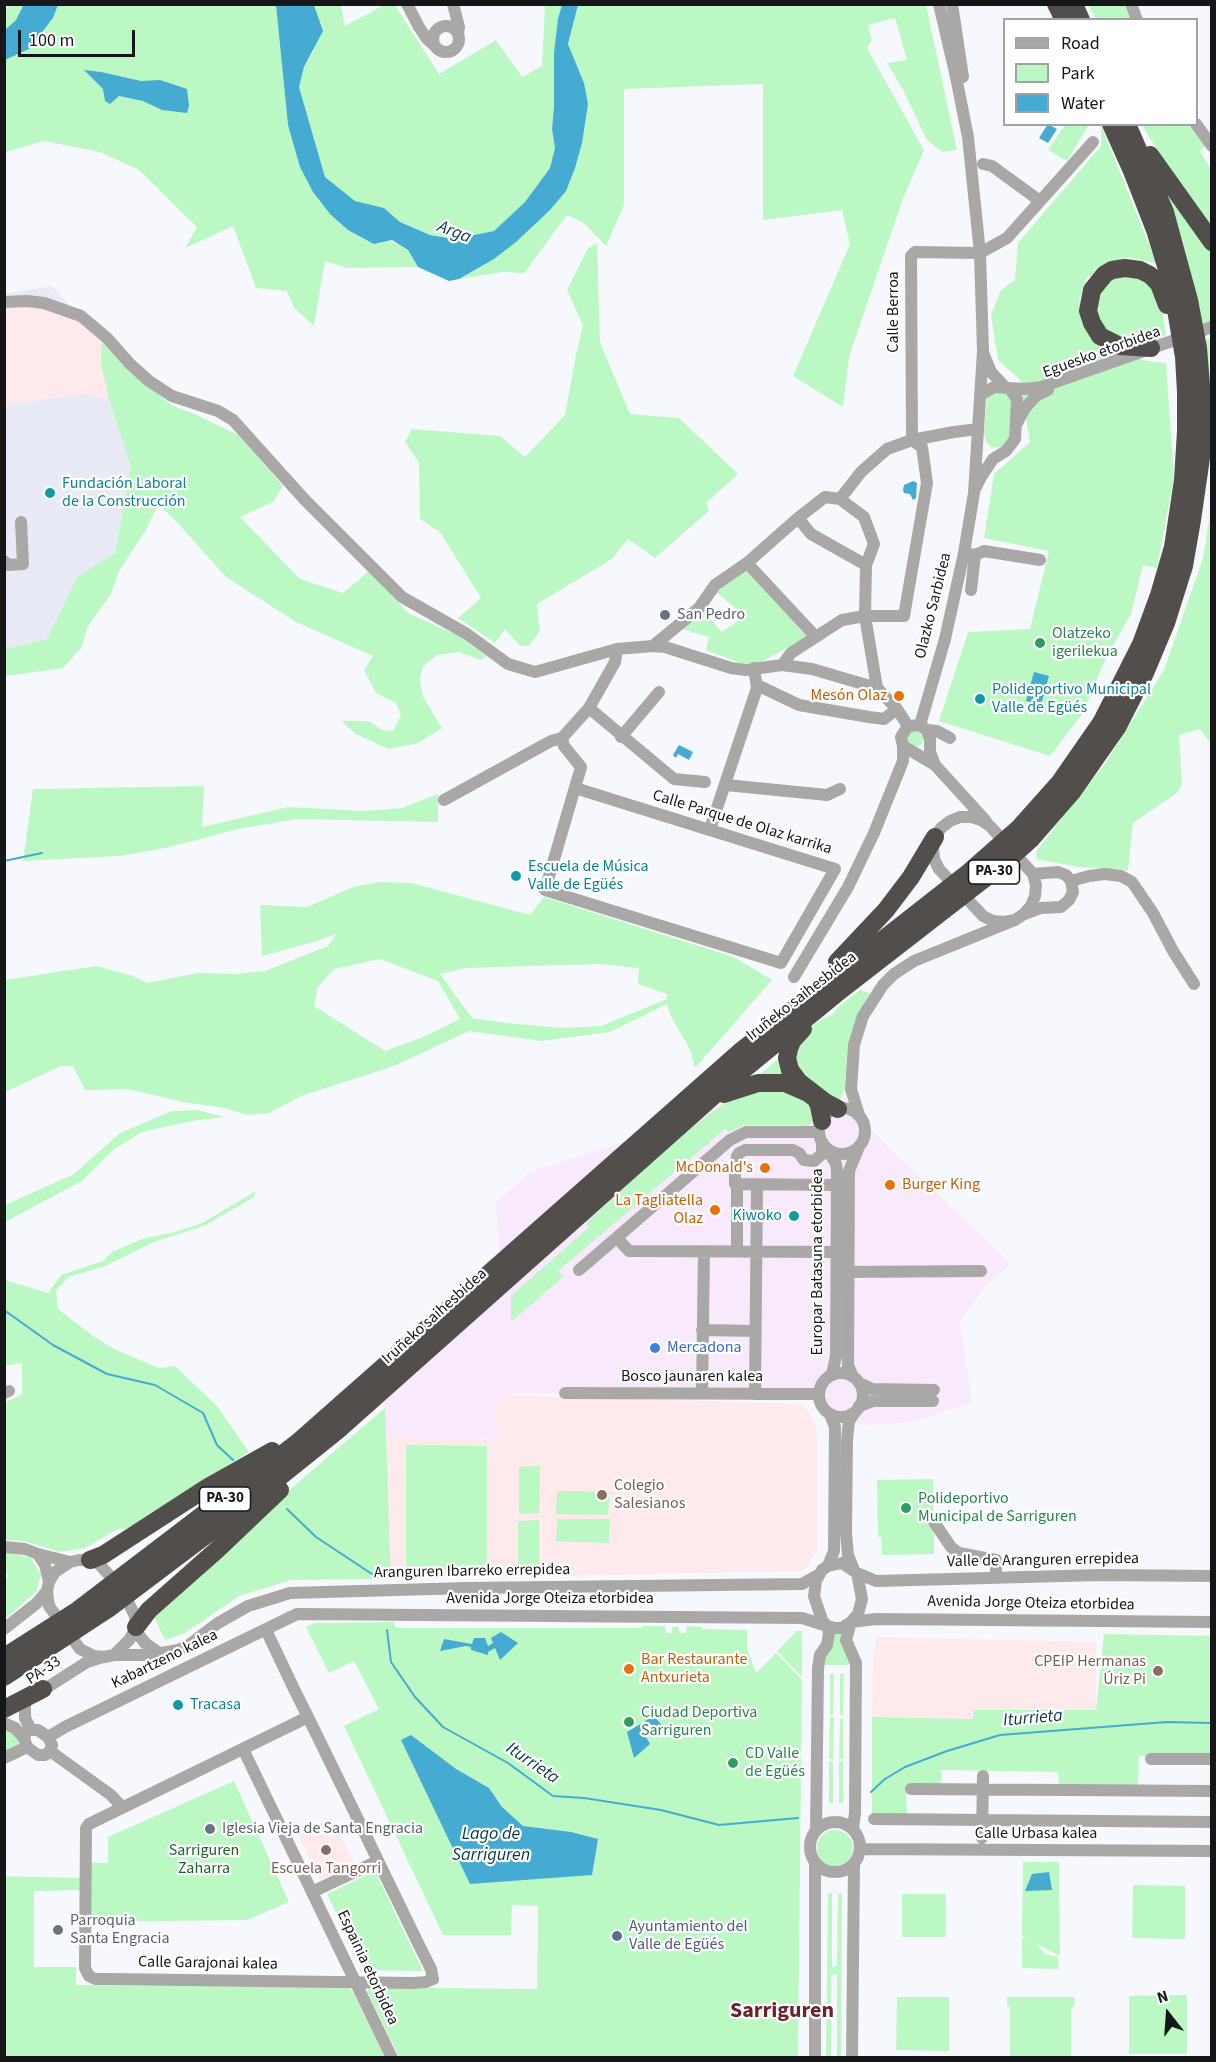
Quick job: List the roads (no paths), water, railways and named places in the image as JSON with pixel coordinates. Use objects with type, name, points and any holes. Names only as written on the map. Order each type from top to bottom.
[{"type":"highway","points":[[1056,4],[1063,18]]},
{"type":"highway","points":[[1074,4],[1080,18]]},
{"type":"highway","name":"Iruñeko saihesbidea","points":[[4,1657],[78,1610],[288,1450],[742,1050],[969,872],[1019,828],[1060,782],[1101,723],[1141,644],[1173,547],[1183,480],[1186,392],[1184,357],[1172,286],[1155,230],[1112,126]]},
{"type":"highway","name":"Iruñeko saihesbidea","points":[[4,1677],[108,1609],[337,1431],[737,1075],[1001,866],[1069,795],[1118,726],[1145,673],[1166,623],[1184,566],[1201,458],[1202,397],[1198,348],[1178,256],[1165,212],[1128,126]]},
{"type":"highway","points":[[1134,126],[1158,167],[1212,242]]},
{"type":"highway","points":[[1159,347],[1120,346],[1100,336],[1088,311],[1092,290],[1105,274],[1125,268],[1140,270],[1159,284],[1165,295],[1178,372],[1183,480]]},
{"type":"highway","points":[[1145,673],[1174,615],[1194,553],[1212,469]]},
{"type":"highway","points":[[164,1566],[227,1525],[304,1464],[374,1405],[724,1094],[999,874],[1045,827],[1069,795]]},
{"type":"highway","points":[[742,1050],[767,1022],[849,951],[911,877],[935,837]]},
{"type":"highway","points":[[804,1028],[792,1041],[789,1049],[787,1059],[790,1070],[802,1085],[839,1109]]},
{"type":"highway","points":[[724,1094],[758,1083],[785,1083],[816,1099],[823,1136]]},
{"type":"highway","points":[[90,1560],[112,1549],[208,1487],[279,1447],[410,1335],[432,1322]]},
{"type":"highway","points":[[135,1628],[149,1610],[240,1528],[297,1474],[304,1464]]},
{"type":"highway","points":[[4,1709],[43,1689]]},
{"type":"street","points":[[407,4],[427,39],[442,52],[450,52],[459,44],[459,27],[453,4]]},
{"type":"street","points":[[434,45],[433,37],[441,28],[453,4]]},
{"type":"street","points":[[939,4],[957,77],[968,137],[980,253],[983,351],[978,435],[988,451],[1006,451],[1015,439],[1017,399],[991,372],[983,351]]},
{"type":"street","points":[[952,4],[969,119],[968,137]]},
{"type":"street","points":[[416,19],[427,27],[453,28],[458,33]]},
{"type":"street","points":[[1198,125],[1212,146]]},
{"type":"street","points":[[980,253],[1007,238],[1093,142]]},
{"type":"street","points":[[983,164],[992,166],[1041,201]]},
{"type":"street","name":"Calle Berroa","points":[[912,440],[911,256],[915,252],[980,253]]},
{"type":"street","points":[[4,302],[27,301],[67,310],[81,316],[107,338],[149,381],[172,396],[218,411],[233,420],[305,500],[402,597],[467,634],[508,664],[535,672],[617,650],[653,646],[665,647],[732,668],[746,670],[782,665],[812,669],[877,688],[923,732],[935,765]]},
{"type":"street","name":"Eguesko etorbidea","points":[[1006,387],[1025,389],[1041,387],[1212,329]]},
{"type":"street","name":"Eguesko etorbidea","points":[[1017,423],[1025,408],[1037,395],[1159,347]]},
{"type":"street","points":[[980,395],[994,387],[1006,387]]},
{"type":"street","points":[[840,499],[861,472],[887,449],[912,440],[954,432],[978,435]]},
{"type":"street","name":"Olazko Sarbidea","points":[[909,749],[901,737],[923,732],[945,639],[970,554],[978,435]]},
{"type":"street","points":[[782,665],[791,653],[842,620],[865,616],[904,616],[927,483],[922,447],[912,440]]},
{"type":"street","name":"Olazko Sarbidea","points":[[974,494],[981,477],[993,459],[1006,451]]},
{"type":"street","points":[[653,646],[699,608],[715,585],[747,563],[798,518],[825,497],[840,499],[864,517],[874,544],[866,565],[865,616],[877,688]]},
{"type":"street","points":[[798,518],[811,534],[866,565]]},
{"type":"street","points":[[4,561],[8,565],[23,564],[21,522]]},
{"type":"street","points":[[972,590],[970,554],[984,551],[1040,560]]},
{"type":"street","points":[[747,563],[815,636]]},
{"type":"street","points":[[444,800],[551,741],[562,738],[589,708],[615,662],[617,650]]},
{"type":"street","points":[[710,829],[757,685],[754,668]]},
{"type":"street","points":[[757,685],[800,705],[858,715],[884,719],[897,708]]},
{"type":"street","points":[[621,737],[658,692]]},
{"type":"street","points":[[589,708],[674,780],[705,782]]},
{"type":"street","points":[[909,749],[923,750],[923,732]]},
{"type":"street","points":[[562,738],[564,746],[581,767],[575,788]]},
{"type":"street","points":[[794,977],[848,887],[874,833],[909,749]]},
{"type":"street","points":[[909,749],[935,765],[955,787],[1033,874],[1036,885],[1035,896],[1031,906],[1020,917],[1004,922],[993,921],[983,916],[939,869],[934,859],[935,837],[941,828],[959,812],[960,801],[955,787]]},
{"type":"street","points":[[726,784],[827,795],[840,789]]},
{"type":"street","name":"Calle Parque de Olaz karrika","points":[[575,788],[836,869],[782,963],[545,890],[575,788]]},
{"type":"street","points":[[950,821],[960,817],[971,817],[990,826]]},
{"type":"street","points":[[579,1270],[730,1140],[746,1132],[823,1136],[839,1154],[858,1149],[866,1128],[850,1089],[852,1056],[856,1034],[876,994],[904,967],[962,940],[1041,908],[1061,907],[1069,900],[1073,892],[1071,881],[1066,875],[1058,872],[1033,874]]},
{"type":"street","points":[[1071,881],[1105,874],[1121,876],[1132,882],[1153,913],[1194,984]]},
{"type":"street","points":[[962,940],[977,926],[976,910]]},
{"type":"street","points":[[839,1109],[850,1089]]},
{"type":"street","points":[[737,1251],[736,1156],[740,1152],[754,1149],[793,1150],[799,1153],[804,1160],[814,1161],[822,1154],[823,1136],[831,1112],[849,1109],[859,1115]]},
{"type":"street","name":"Europar Batasuna etorbidea","points":[[823,1136],[836,1164],[837,1185],[836,1356],[832,1376]]},
{"type":"street","points":[[730,1140],[740,1152]]},
{"type":"street","name":"Europar Batasuna etorbidea","points":[[856,1380],[848,1365],[849,1172],[858,1149]]},
{"type":"street","points":[[737,1184],[837,1185]]},
{"type":"street","points":[[754,1394],[757,1184]]},
{"type":"street","points":[[617,1238],[629,1251],[837,1252]]},
{"type":"street","points":[[702,1394],[704,1251]]},
{"type":"street","name":"Europar Batasuna etorbidea","points":[[849,1272],[981,1271]]},
{"type":"street","points":[[702,1330],[756,1331]]},
{"type":"street","points":[[815,2058],[815,1862],[810,1847],[816,1831],[818,1668],[820,1655],[828,1640],[827,1626],[819,1616],[814,1599],[801,1584],[818,1575],[828,1566],[834,1551],[835,1427],[830,1414],[822,1406],[819,1394],[822,1383],[839,1374],[872,1389],[933,1395],[873,1401],[843,1417],[830,1414]]},
{"type":"street","points":[[856,1380],[862,1392],[857,1409],[848,1424],[846,1533],[848,1555],[856,1572],[864,1610],[876,1619]]},
{"type":"street","name":"Bosco jaunaren kalea","points":[[565,1394],[819,1394]]},
{"type":"street","points":[[934,1522],[951,1547],[959,1553],[996,1560],[996,1578]]},
{"type":"street","points":[[4,1547],[25,1549],[70,1562],[90,1560],[99,1564],[109,1575],[135,1616],[135,1628],[130,1639],[109,1656],[86,1653],[75,1645],[52,1612],[47,1600],[45,1565],[38,1554]]},
{"type":"street","points":[[4,1629],[36,1603],[55,1572],[70,1562]]},
{"type":"street","points":[[827,1626],[842,1628],[851,1622],[858,1614],[862,1595],[876,1581],[842,1563],[828,1566]]},
{"type":"street","points":[[802,1618],[809,1614],[818,1575]]},
{"type":"street","name":"Valle de Aranguren errepidea","points":[[876,1581],[1100,1575],[1212,1576]]},
{"type":"street","name":"Aranguren Ibarreko errepidea","points":[[109,1656],[151,1655],[178,1650],[248,1606],[290,1593],[801,1584]]},
{"type":"street","name":"Avenida Jorge Oteiza etorbidea","points":[[297,1614],[802,1618],[827,1626]]},
{"type":"street","name":"Kabartzeno kalea","points":[[48,1737],[297,1614]]},
{"type":"street","name":"Avenida Jorge Oteiza etorbidea","points":[[851,1622],[876,1619],[1212,1622]]},
{"type":"street","points":[[851,1622],[846,1640],[855,1658],[856,1671],[853,1829],[860,1842],[860,1849],[854,1863],[852,2058]]},
{"type":"street","points":[[135,1628],[145,1643],[159,1653]]},
{"type":"street","name":"Calle Garajonai kalea","points":[[266,1630],[431,1969],[433,1979],[415,1983],[95,1979],[89,1976],[85,1968],[86,1828],[89,1824],[308,1717]]},
{"type":"street","name":"PA-33","points":[[4,1716],[24,1706],[43,1689],[87,1662],[109,1656]]},
{"type":"street","points":[[24,1706],[27,1738]]},
{"type":"street","points":[[4,1723],[15,1728],[27,1738],[38,1755],[45,1755],[50,1751],[52,1745],[48,1737],[39,1730],[27,1738],[4,1758]]},
{"type":"street","name":"Espainia etorbidea","points":[[243,1749],[392,2058]]},
{"type":"street","points":[[50,1751],[111,1795],[122,1807]]},
{"type":"street","points":[[1151,1759],[1212,1759]]},
{"type":"street","points":[[911,1789],[983,1783],[1212,1791]]},
{"type":"street","name":"Calle Urbasa kalea","points":[[981,1838],[983,1783]]},
{"type":"street","name":"Calle Urbasa kalea","points":[[874,1819],[1212,1822]]},
{"type":"street","points":[[816,1831],[822,1826],[838,1822],[853,1829]]},
{"type":"street","name":"Calle Urbasa kalea","points":[[860,1849],[1212,1851]]},
{"type":"street","points":[[312,1892],[378,1861]]},
{"type":"street","points":[[815,1862],[834,1872],[842,1871],[854,1863]]},
{"type":"water","points":[[24,4],[58,5],[53,18],[29,49],[5,60],[5,30],[16,20]]},
{"type":"water","points":[[276,5],[314,5],[323,31],[304,67],[299,87],[325,177],[355,201],[384,208],[400,222],[430,235],[454,239],[494,231],[525,202],[550,168],[555,148],[552,129],[554,53],[558,19],[562,5],[578,5],[568,44],[584,83],[588,104],[582,143],[566,191],[550,210],[494,259],[459,279],[449,281],[418,267],[408,250],[392,240],[374,244],[348,230],[330,214],[313,192],[300,167],[288,125]]},
{"type":"water","points":[[84,70],[141,81],[160,80],[187,89],[189,106],[187,113],[162,110],[143,101],[119,96],[110,104],[105,101],[103,89]]},
{"type":"water","points":[[1047,126],[1057,129],[1048,143],[1039,138]]},
{"type":"water","points":[[913,481],[917,483],[916,498],[913,500],[910,494],[904,493],[903,490],[904,485]]},
{"type":"water","points":[[1034,672],[1049,676],[1041,705],[1026,701]]},
{"type":"water","points":[[679,745],[693,752],[689,760],[678,754],[676,758],[673,755]]},
{"type":"water","points":[[501,1632],[518,1643],[500,1660],[495,1648],[488,1652],[488,1655],[471,1650],[471,1647],[466,1646],[440,1651],[444,1639],[472,1644],[474,1638],[485,1638],[488,1646],[493,1643],[491,1638]]},
{"type":"water","points":[[654,1716],[664,1728],[642,1730],[650,1744],[634,1758],[627,1732]]},
{"type":"water","name":"Lago de Sarriguren","points":[[411,1735],[456,1769],[489,1788],[502,1807],[523,1826],[571,1832],[598,1839],[592,1875],[470,1884],[401,1740]]},
{"type":"water","points":[[1049,1872],[1052,1890],[1025,1891],[1032,1874]]},
{"type":"waterway","points":[[4,861],[42,853]]},
{"type":"waterway","points":[[4,1310],[53,1345],[107,1374],[155,1385],[203,1413],[217,1445],[233,1460]]},
{"type":"waterway","name":"Iturrieta","points":[[287,1509],[316,1537],[375,1576]]},
{"type":"waterway","name":"Iturrieta","points":[[387,1630],[391,1662],[415,1697],[443,1727],[508,1763],[553,1796],[584,1798],[661,1810],[719,1825],[798,1818]]},
{"type":"waterway","name":"Iturrieta","points":[[871,1792],[885,1779],[905,1767],[1000,1735],[1167,1722],[1212,1723]]},
{"type":"place","name":"Fundación Laboral de la Construcción","points":[[50,493]]},
{"type":"place","name":"San Pedro","points":[[665,615]]},
{"type":"place","name":"Olatzeko igerilekua","points":[[1040,643]]},
{"type":"place","name":"Mesón Olaz","points":[[899,696]]},
{"type":"place","name":"Polideportivo Municipal Valle de Egüés","points":[[980,699]]},
{"type":"place","name":"Escuela de Música Valle de Egüés","points":[[516,876]]},
{"type":"place","name":"McDonald's","points":[[765,1168]]},
{"type":"place","name":"Burger King","points":[[890,1185]]},
{"type":"place","name":"La Tagliatella Olaz","points":[[715,1210]]},
{"type":"place","name":"Kiwoko","points":[[794,1216]]},
{"type":"place","name":"Mercadona","points":[[655,1348]]},
{"type":"place","name":"Colegio Salesianos","points":[[602,1495]]},
{"type":"place","name":"Polideportivo Municipal de Sarriguren","points":[[906,1508]]},
{"type":"place","name":"Bar Restaurante Antxurieta","points":[[629,1669]]},
{"type":"place","name":"CPEIP Hermanas Úriz Pi","points":[[1158,1671]]},
{"type":"place","name":"Tracasa","points":[[178,1705]]},
{"type":"place","name":"Ciudad Deportiva Sarriguren","points":[[629,1722]]},
{"type":"place","name":"CD Valle de Egüés","points":[[733,1763]]},
{"type":"place","name":"Iglesia Vieja de Santa Engracia","points":[[210,1829]]},
{"type":"place","name":"Escuela Tangorri","points":[[326,1850]]},
{"type":"place","name":"Parroquia Santa Engracia","points":[[58,1930]]},
{"type":"place","name":"Ayuntamiento del Valle de Egüés","points":[[617,1936]]},
{"type":"district","name":"Sarriguren","points":[[782,2012]]},
{"type":"water label","name":"Arga","points":[[454,233]]},
{"type":"park label","name":"Sarriguren Zaharra","points":[[204,1860]]}]
